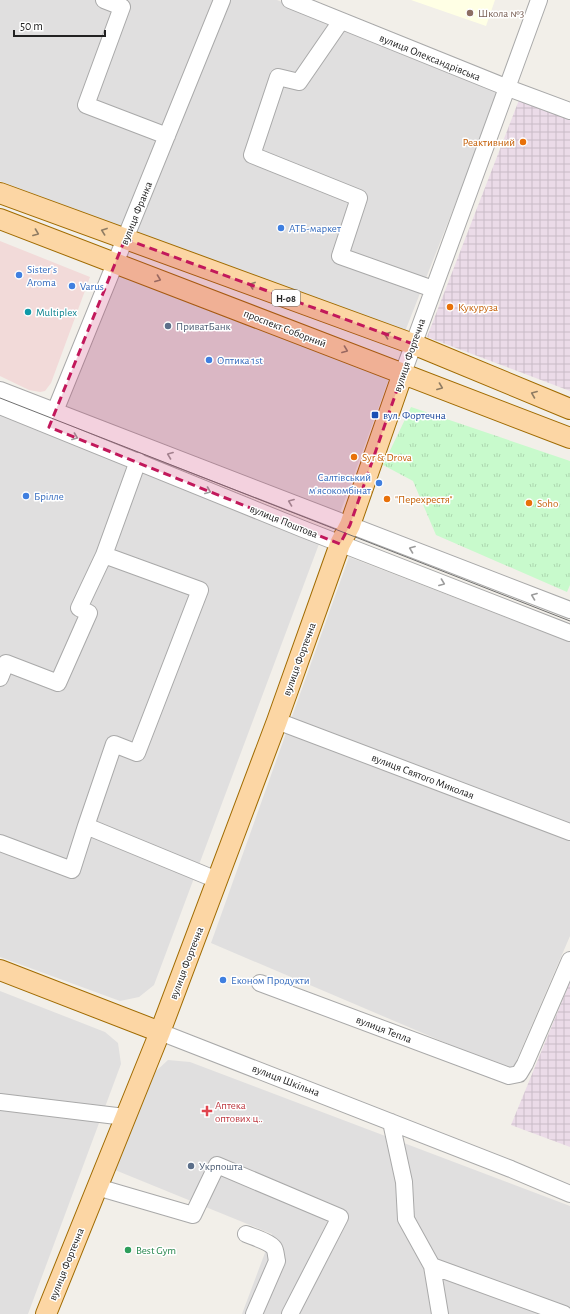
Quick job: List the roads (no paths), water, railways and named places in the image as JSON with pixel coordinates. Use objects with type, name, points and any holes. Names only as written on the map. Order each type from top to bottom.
[{"type":"main road","name":"Н-08","points":[[0,193],[413,344],[570,409]]},
{"type":"main road","name":"проспект Соборний","points":[[0,219],[570,438]]},
{"type":"main road","name":"вулиця Фортечна","points":[[46,1314],[96,1187],[160,1032],[277,721],[340,544],[350,525],[403,373]]},
{"type":"main road","name":"вулиця Шкільна","points":[[0,970],[160,1032]]},
{"type":"street","points":[[104,0],[122,7],[86,105],[167,136]]},
{"type":"street","name":"вулиця Франка","points":[[49,427],[222,0]]},
{"type":"street","name":"вулиця Олександрівська","points":[[290,0],[570,112]]},
{"type":"street","name":"вулиця Фортечна","points":[[403,373],[539,0]]},
{"type":"street","points":[[341,21],[299,82],[278,77],[252,155],[359,198],[340,256],[433,289]]},
{"type":"street","name":"вулиця Поштова","points":[[0,390],[570,610]]},
{"type":"street","name":"вулиця Поштова","points":[[0,406],[340,544],[570,632]]},
{"type":"street","points":[[0,678],[6,663],[58,683],[89,613],[79,608],[104,555],[138,462]]},
{"type":"street","points":[[0,843],[72,870],[114,744],[137,753],[200,590],[104,555]]},
{"type":"street","name":"вулиця Святого Миколая","points":[[277,721],[570,832]]},
{"type":"street","points":[[86,826],[217,880]]},
{"type":"street","name":"вулиця Тепла","points":[[260,983],[509,1076],[519,1074],[525,1064],[570,960]]},
{"type":"street","name":"вулиця Шкільна","points":[[160,1032],[511,1169],[570,1194]]},
{"type":"street","points":[[0,1102],[125,1117]]},
{"type":"street","points":[[391,1122],[404,1182],[406,1219],[432,1266],[440,1314]]},
{"type":"street","points":[[96,1187],[194,1215],[217,1165],[340,1217],[290,1314]]},
{"type":"street","points":[[246,1234],[270,1244],[275,1249],[277,1261],[254,1314]]},
{"type":"street","points":[[432,1266],[558,1313]]},
{"type":"tram line","points":[[0,398],[570,621]]},
{"type":"place","name":"Школа №3","points":[[470,13]]},
{"type":"place","name":"Реактивний","points":[[523,142]]},
{"type":"place","name":"АТБ-маркет","points":[[281,228]]},
{"type":"place","name":"Sister's Aroma","points":[[19,275]]},
{"type":"place","name":"Varus","points":[[72,286]]},
{"type":"place","name":"Кукуруза","points":[[450,307]]},
{"type":"place","name":"Multiplex","points":[[28,312]]},
{"type":"place","name":"ПриватБанк","points":[[168,326]]},
{"type":"place","name":"Оптика 1st","points":[[209,360]]},
{"type":"place","name":"вул. Фортечна","points":[[375,415]]},
{"type":"place","name":"Syr & Drova","points":[[354,457]]},
{"type":"place","name":"Салтівський м'ясокомбінат","points":[[379,483]]},
{"type":"place","name":"Брілле","points":[[26,496]]},
{"type":"place","name":"\"Перехрестя\"","points":[[387,499]]},
{"type":"place","name":"Soho","points":[[529,503]]},
{"type":"place","name":"Економ Продукти","points":[[223,980]]},
{"type":"place","name":"Аптека оптових ц‥","points":[[207,1111]]},
{"type":"place","name":"Укрпошта","points":[[191,1166]]},
{"type":"place","name":"Best Gym","points":[[128,1250]]}]
